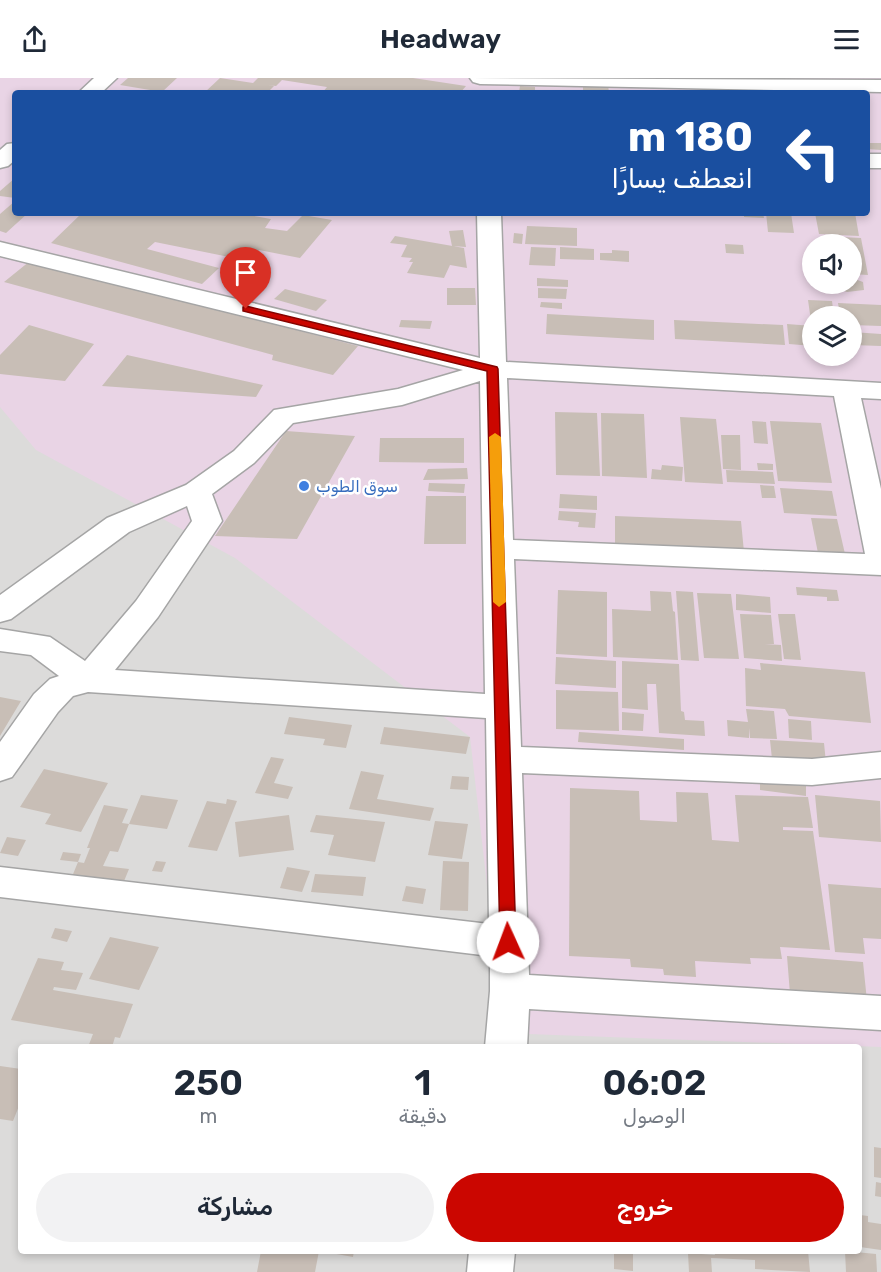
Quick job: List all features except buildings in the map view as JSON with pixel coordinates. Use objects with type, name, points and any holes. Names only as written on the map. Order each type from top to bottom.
[{"type":"street","points":[[92,90],[107,78]]},
{"type":"street","points":[[484,82],[881,86]]},
{"type":"street","points":[[0,161],[12,151]]},
{"type":"street","points":[[489,216],[510,991],[506,1044]]},
{"type":"street","points":[[0,249],[493,369],[881,391]]},
{"type":"street","points":[[0,611],[118,525],[196,491],[244,457],[284,416],[402,398],[493,369]]},
{"type":"street","points":[[846,389],[881,559]]},
{"type":"street","points":[[88,680],[147,609],[207,521],[196,491]]},
{"type":"street","points":[[498,549],[881,565]]},
{"type":"street","points":[[0,640],[39,645],[88,680]]},
{"type":"street","points":[[0,768],[46,703],[62,687],[88,680],[502,707]]},
{"type":"street","points":[[503,759],[812,772],[881,765]]},
{"type":"street","points":[[0,882],[508,942]]},
{"type":"street","points":[[510,991],[881,1013]]},
{"type":"street","points":[[490,1272],[492,1254]]},
{"type":"shaded area","points":[[0,78],[881,78],[881,1272],[0,1272]]},
{"type":"shaded area","points":[[0,78],[881,78],[881,1047],[862,1046],[862,1044],[800,1044],[504,1033],[470,737],[235,558],[36,450],[0,407]]},
{"type":"slow traffic","points":[[495,437],[499,602]]},
{"type":"place","name":"سوق الطوب","points":[[304,486]]},
{"type":"route","points":[[246,309],[493,369],[508,942]]}]
